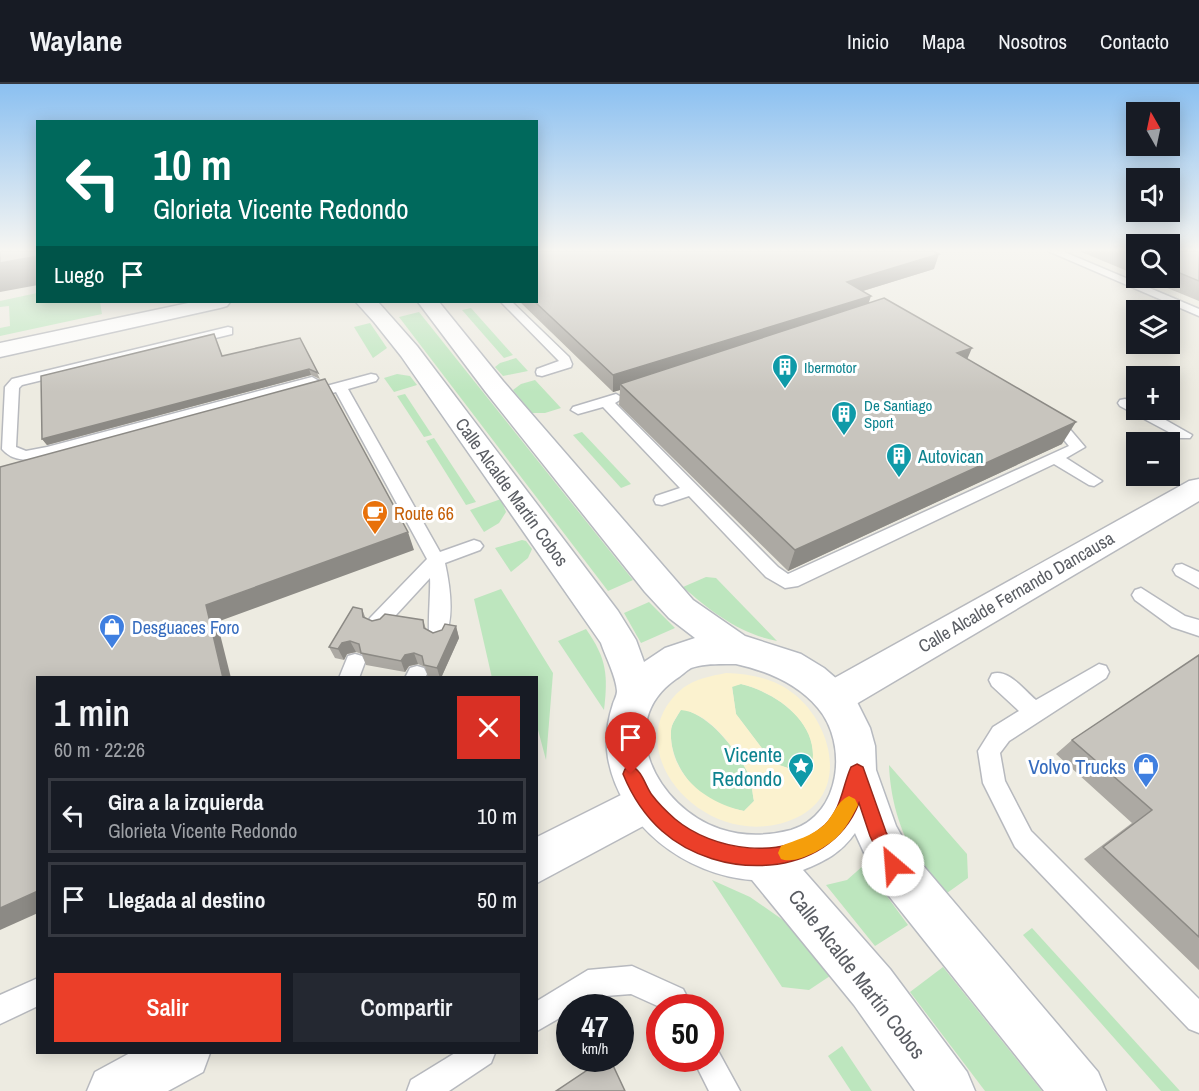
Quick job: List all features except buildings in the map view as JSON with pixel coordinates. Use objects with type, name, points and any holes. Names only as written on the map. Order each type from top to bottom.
[{"type":"main road","points":[[0,350],[151,309],[210,303]]},
{"type":"main road","name":"Calle Alcalde Martín Cobos","points":[[367,303],[382,317],[409,351],[606,621],[618,640],[637,695]]},
{"type":"main road","points":[[429,303],[494,386],[657,583],[681,609],[736,649]]},
{"type":"main road","name":"Calle Alcalde Fernando Dancausa","points":[[833,698],[1199,488]]},
{"type":"main road","points":[[736,649],[764,654],[791,666],[816,682],[833,698],[849,725],[856,748],[857,772],[850,804],[831,831],[801,850],[763,858],[730,855],[698,844],[669,826],[646,802],[631,774],[626,746],[627,719],[637,695],[655,674],[678,658],[706,650],[736,649]]},
{"type":"main road","points":[[857,772],[879,836],[893,865],[1079,1091]]},
{"type":"main road","points":[[538,860],[646,802]]},
{"type":"main road","name":"Calle Alcalde Martín Cobos","points":[[763,858],[872,987],[948,1091]]},
{"type":"main road","points":[[114,1091],[182,1054]]},
{"type":"lane","points":[[1164,298],[1199,313]]},
{"type":"lane","points":[[508,303],[565,360],[566,363],[561,367],[542,372]]},
{"type":"lane","points":[[12,387],[17,382],[35,376],[228,331]]},
{"type":"lane","points":[[13,369],[9,449],[24,456],[312,381]]},
{"type":"lane","points":[[113,450],[371,378]]},
{"type":"lane","points":[[340,387],[436,560],[442,589],[437,634]]},
{"type":"lane","points":[[578,410],[628,394]]},
{"type":"lane","points":[[606,402],[772,572],[785,580],[792,581],[1078,447],[1064,430]]},
{"type":"lane","points":[[1125,403],[1185,435]]},
{"type":"lane","points":[[1055,458],[1094,481]]},
{"type":"lane","points":[[662,500],[692,489]]},
{"type":"lane","points":[[377,623],[436,560],[474,546]]},
{"type":"lane","points":[[1182,570],[1199,581]]},
{"type":"lane","points":[[1141,595],[1179,621],[1199,628]]},
{"type":"lane","points":[[1099,672],[1001,734],[989,751],[994,783],[1023,839],[1199,1019]]},
{"type":"lane","points":[[999,680],[1035,712]]},
{"type":"lane","points":[[538,1016],[588,984],[632,980],[663,994]]},
{"type":"lane","points":[[0,1010],[36,992]]},
{"type":"lane","points":[[422,1091],[479,1054]]},
{"type":"lane","points":[[714,1072],[725,1091]]},
{"type":"green space","points":[[14,298],[36,298],[36,303],[100,303],[102,314],[0,336],[0,328],[10,326],[9,306],[0,307],[0,301]]},
{"type":"green space","points":[[471,308],[513,355],[504,358],[462,310]]},
{"type":"green space","points":[[419,312],[633,580],[608,591],[399,317]]},
{"type":"green space","points":[[370,323],[387,348],[373,358],[354,327]]},
{"type":"green space","points":[[516,358],[528,371],[503,376],[495,367],[500,363]]},
{"type":"green space","points":[[397,374],[410,376],[417,385],[394,392],[384,378]]},
{"type":"green space","points":[[535,380],[561,408],[545,413],[532,413],[513,390],[521,384]]},
{"type":"green space","points":[[405,394],[432,435],[424,437],[397,396]]},
{"type":"green space","points":[[582,432],[631,484],[621,488],[573,435]]},
{"type":"green space","points":[[434,438],[476,502],[466,505],[426,441]]},
{"type":"green space","points":[[501,499],[506,512],[499,523],[484,532],[470,510]]},
{"type":"green space","points":[[522,540],[526,541],[532,549],[528,558],[511,572],[495,548]]},
{"type":"green space","points":[[706,577],[716,578],[777,641],[763,638],[738,627],[704,605],[683,587]]},
{"type":"green space","points":[[501,589],[553,673],[546,760],[538,730],[538,676],[492,676],[474,599]]},
{"type":"green space","points":[[649,602],[675,628],[641,643],[624,613]]},
{"type":"green space","points":[[586,629],[598,649],[606,677],[604,710],[558,641]]},
{"type":"green space","points":[[741,684],[771,696],[797,716],[812,743],[813,758],[809,775],[773,763],[736,714],[732,686]]},
{"type":"green space","points":[[681,709],[691,712],[711,725],[743,763],[750,779],[754,801],[744,811],[711,800],[692,785],[685,776],[671,742],[671,728]]},
{"type":"green space","points":[[889,765],[967,854],[968,878],[947,893],[920,862],[905,837],[891,789]]},
{"type":"green space","points":[[864,865],[908,925],[875,946],[826,885],[847,880]]},
{"type":"green space","points":[[712,880],[750,897],[783,920],[833,974],[809,990],[782,987]]},
{"type":"green space","points":[[1032,928],[1180,1091],[1161,1091],[1023,935]]},
{"type":"green space","points":[[943,967],[1042,1091],[985,1091],[910,992]]},
{"type":"green space","points":[[842,1046],[872,1091],[851,1091],[828,1056]]},
{"type":"sand","points":[[726,673],[744,674],[778,684],[807,706],[817,721],[825,738],[830,773],[825,789],[816,804],[800,816],[766,826],[733,824],[704,812],[680,792],[664,767],[657,740],[663,713],[683,688],[698,680]],"holes":[[[741,684],[771,696],[784,705],[806,728],[813,758],[809,775],[773,763],[736,714],[732,687]],[[681,710],[702,717],[711,724],[729,743],[743,763],[750,779],[754,801],[744,811],[704,794],[683,774],[672,747],[671,731]]]},
{"type":"slow traffic","points":[[787,853],[801,850],[831,831],[849,805]]},
{"type":"place","name":"Ibermotor","points":[[785,390]]},
{"type":"place","name":"De Santiago Sport","points":[[844,437]]},
{"type":"place","name":"Autovican","points":[[899,479]]},
{"type":"place","name":"Route 66","points":[[375,536]]},
{"type":"place","name":"Desguaces Foro","points":[[112,650]]},
{"type":"place","name":"Vicente Redondo","points":[[801,789]]},
{"type":"place","name":"Volvo Trucks","points":[[1146,789]]},
{"type":"route","points":[[631,774],[646,802],[669,826],[698,844],[730,855],[763,858],[801,850],[831,831],[850,804],[857,772],[879,836],[893,865]]}]
